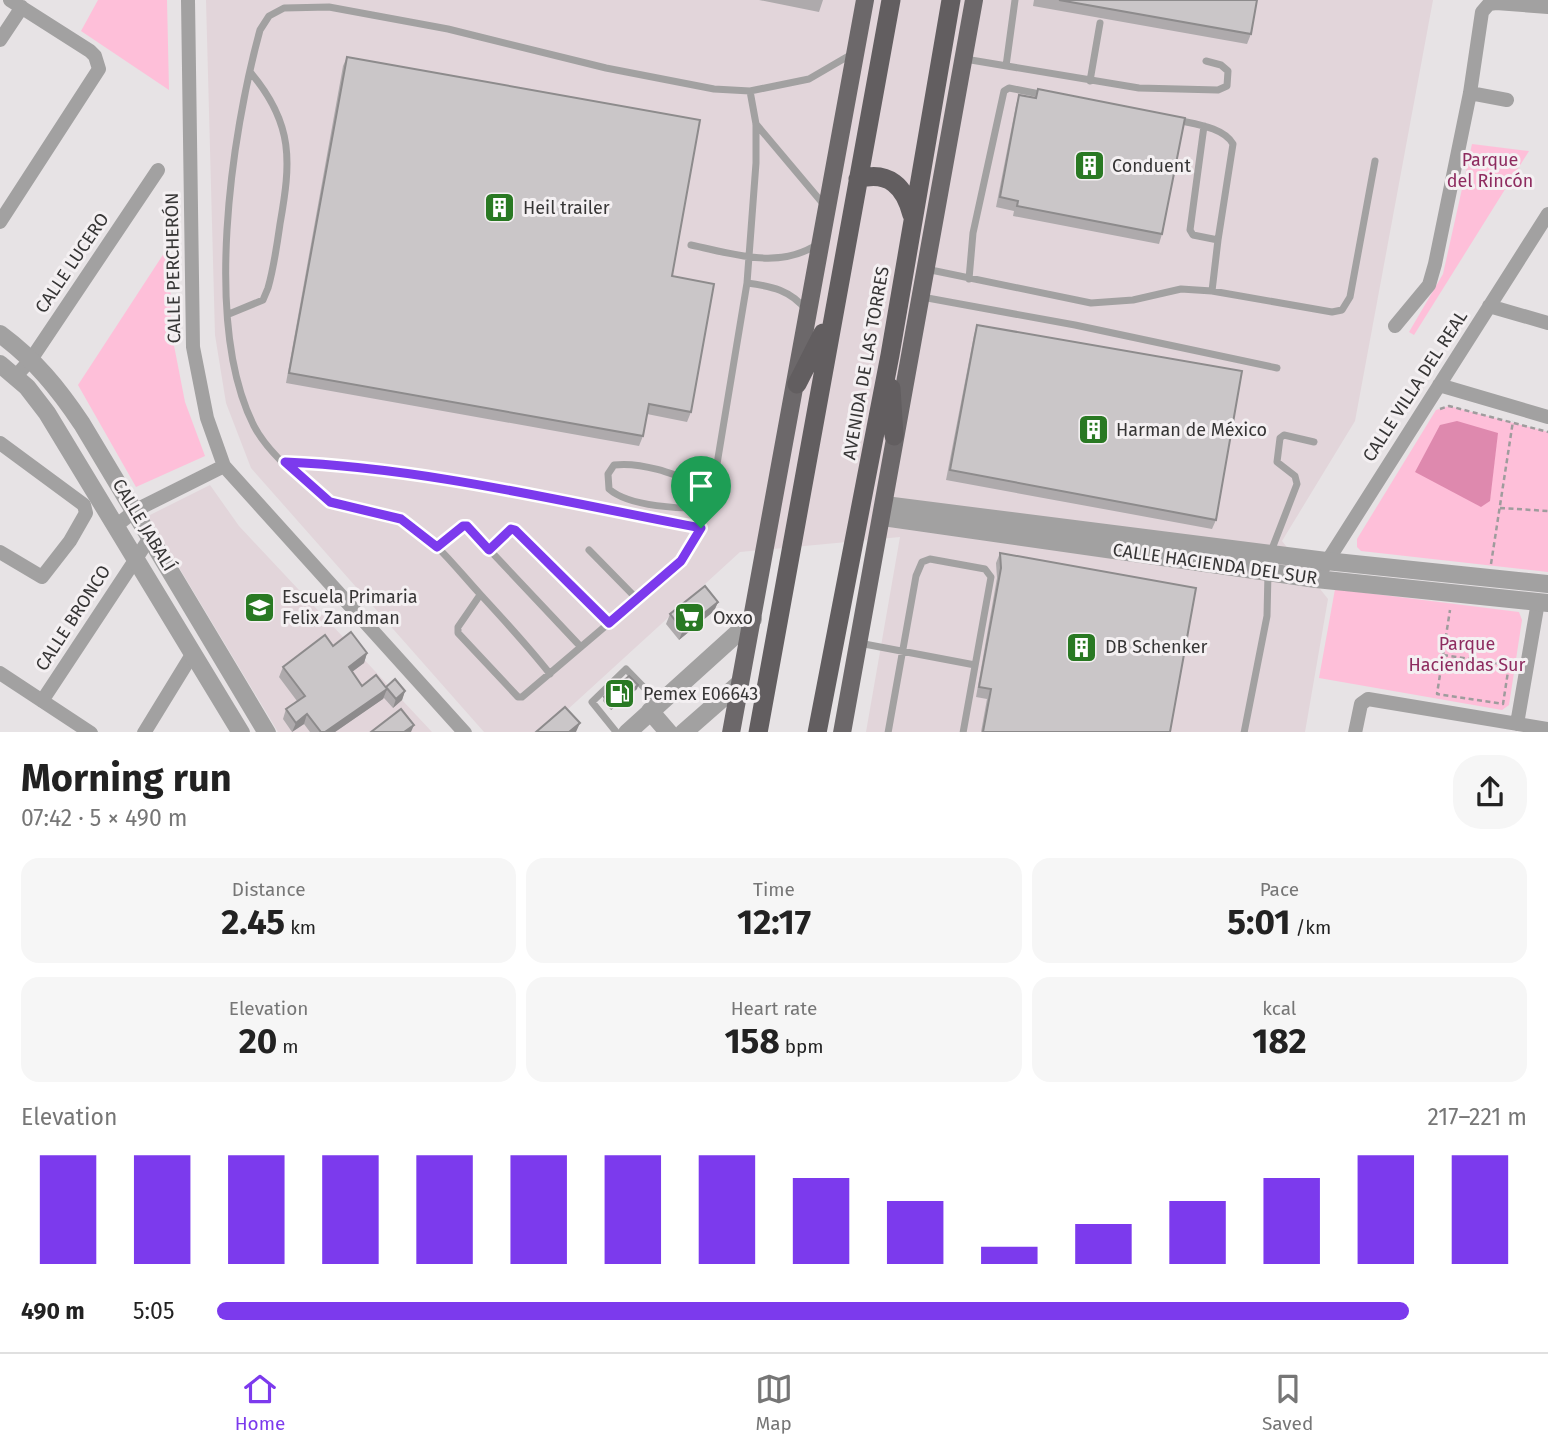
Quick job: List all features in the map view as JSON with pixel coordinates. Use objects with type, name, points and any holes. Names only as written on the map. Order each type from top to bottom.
[{"type":"highway","points":[[758,732],[891,0]]},
{"type":"highway","name":"AVENIDA DE LAS TORRES","points":[[817,732],[890,355],[951,0]]},
{"type":"highway","points":[[858,179],[878,176],[897,184],[908,200],[913,220]]},
{"type":"highway","points":[[797,384],[832,316]]},
{"type":"highway","points":[[890,355],[894,436]]},
{"type":"main road","points":[[731,732],[797,384],[865,0]]},
{"type":"main road","points":[[842,732],[974,0]]},
{"type":"street","name":"CALLE PERCHERÓN","points":[[188,0],[193,347],[207,418],[224,466],[464,732]]},
{"type":"street","points":[[1395,326],[1429,285],[1471,93],[1484,8],[1496,3],[1539,5]]},
{"type":"street","points":[[0,40],[16,4],[95,56],[97,76],[0,222]]},
{"type":"street","points":[[1471,93],[1507,100]]},
{"type":"street","name":"CALLE LUCERO","points":[[16,376],[32,358],[158,170]]},
{"type":"street","name":"CALLE VILLA DEL REAL","points":[[1316,579],[1489,306],[1544,228],[1548,214]]},
{"type":"street","points":[[1489,306],[1548,323]]},
{"type":"street","name":"CALLE JABALÍ","points":[[0,334],[32,358],[62,393],[136,510],[266,732]]},
{"type":"street","name":"CALLE JABALÍ","points":[[0,364],[16,376],[47,413],[117,524],[240,732]]},
{"type":"street","points":[[1439,385],[1513,415],[1548,418]]},
{"type":"street","points":[[0,443],[84,505],[86,513],[70,541],[42,577],[0,552]]},
{"type":"street","points":[[117,524],[136,510],[224,466]]},
{"type":"street","name":"CALLE HACIENDA DEL SUR","points":[[884,511],[1269,562],[1326,561],[1548,584]]},
{"type":"street","name":"CALLE BRONCO","points":[[42,701],[151,536]]},
{"type":"street","name":"CALLE HACIENDA DEL SUR","points":[[1269,562],[1316,579],[1543,603]]},
{"type":"street","points":[[1517,723],[1543,603]]},
{"type":"street","points":[[628,732],[752,619]]},
{"type":"street","points":[[145,732],[193,653]]},
{"type":"street","points":[[0,673],[89,732]]},
{"type":"street","points":[[683,732],[740,683]]},
{"type":"street","points":[[1355,732],[1364,700],[1548,729]]},
{"type":"street","points":[[654,707],[668,732]]},
{"type":"lane","points":[[1006,66],[1015,0]]},
{"type":"lane","points":[[550,674],[437,547],[401,519],[330,502],[285,462],[253,425],[237,377],[229,314],[229,208],[260,30],[269,16],[284,8],[309,6],[448,29],[521,49],[714,89],[750,91],[808,79],[856,52]]},
{"type":"lane","points":[[1090,81],[1100,23]]},
{"type":"lane","points":[[965,59],[1090,81],[1160,89],[1218,90],[1227,86],[1228,71],[1221,65],[1206,61]]},
{"type":"lane","points":[[229,314],[254,306],[262,300],[268,288],[287,177],[288,147],[284,130],[274,105],[251,73]]},
{"type":"lane","points":[[969,279],[973,233],[1003,91],[1009,88],[1061,98]]},
{"type":"lane","points":[[480,594],[458,626],[458,633],[518,697],[522,698],[681,561],[701,528],[712,489],[747,283],[756,124],[750,91]]},
{"type":"lane","points":[[1165,118],[1204,125],[1229,137],[1233,144],[1212,291]]},
{"type":"lane","points":[[756,124],[828,209]]},
{"type":"lane","points":[[1204,125],[1190,230],[1193,235],[1218,240]]},
{"type":"lane","points":[[925,269],[1091,303],[1133,300],[1181,289],[1212,291],[1332,312],[1342,310],[1350,297],[1375,161]]},
{"type":"lane","points":[[691,245],[749,258],[785,258],[798,255],[822,241]]},
{"type":"lane","points":[[747,283],[779,289],[801,303],[809,314]]},
{"type":"lane","points":[[921,297],[1277,368]]},
{"type":"lane","points":[[1244,732],[1267,615],[1269,562],[1297,484],[1295,476],[1277,462],[1280,438],[1284,435],[1314,442]]},
{"type":"lane","points":[[285,462],[370,469],[551,499],[701,528]]},
{"type":"lane","points":[[708,508],[669,507],[624,497],[609,489],[608,474],[614,465],[630,465],[712,489]]},
{"type":"lane","points":[[437,547],[467,526],[580,646]]},
{"type":"lane","points":[[489,550],[511,529],[515,530],[609,623]]},
{"type":"lane","points":[[589,550],[638,600]]},
{"type":"lane","points":[[888,732],[916,576],[922,562],[930,559],[990,572],[963,732]]},
{"type":"lane","points":[[858,643],[975,665]]},
{"type":"lane","points":[[616,732],[592,702],[626,669],[654,707]]},
{"type":"path","points":[[1436,410],[1449,406],[1513,415],[1548,432]]},
{"type":"path","points":[[1489,578],[1513,415]]},
{"type":"path","points":[[1500,508],[1548,511]]},
{"type":"path","points":[[1443,655],[1509,665],[1503,704],[1437,694],[1451,602]]},
{"type":"shaded area","points":[[206,0],[1433,0],[1355,421],[1282,541],[1328,599],[1305,732],[866,732],[900,537],[740,552],[543,732],[484,732],[251,468],[226,403],[215,335]]},
{"type":"shaded area","points":[[1457,421],[1498,433],[1490,501],[1481,507],[1415,472],[1440,425]]},
{"type":"shaded area","name":"Escuela Primaria Felix Zandman","points":[[210,485],[239,526],[432,732],[278,732],[148,516]]},
{"type":"green space","points":[[98,0],[167,0],[169,90],[81,31]]},
{"type":"green space","name":"Parque del Rincón","points":[[1472,144],[1529,151],[1414,335],[1409,332],[1443,274]]},
{"type":"green space","points":[[170,244],[171,330],[185,402],[205,456],[136,487],[78,385]]},
{"type":"green space","points":[[1449,406],[1548,432],[1548,572],[1361,551],[1357,547],[1357,539],[1436,410]]},
{"type":"green space","name":"Parque Haciendas Sur","points":[[1335,589],[1519,612],[1522,620],[1509,705],[1502,710],[1319,678]]},
{"type":"building","points":[[1059,0],[1257,0],[1251,34]]},
{"type":"building","name":"Heil trailer","points":[[347,57],[700,120],[672,276],[714,284],[691,412],[649,404],[643,436],[289,373]]},
{"type":"building","name":"Conduent","points":[[1038,89],[1185,118],[1162,234],[1017,206],[1018,201],[1000,197],[1019,95],[1036,98]]},
{"type":"building","name":"Harman de México","points":[[977,325],[1242,371],[1216,520],[950,470]]},
{"type":"building","name":"DB Schenker","points":[[1000,553],[1196,588],[1170,732],[983,732],[991,689],[979,687],[1001,568]]},
{"type":"building","name":"Oxxo","points":[[705,586],[718,602],[683,630],[670,614]]},
{"type":"building","points":[[351,632],[367,653],[349,667],[362,686],[376,675],[387,689],[325,732],[321,732],[307,714],[296,723],[286,709],[305,696],[283,667],[325,635],[333,646]]},
{"type":"building","name":"Pemex E06643","points":[[629,676],[638,685],[612,707],[604,697]]},
{"type":"building","points":[[395,679],[405,691],[396,699],[386,687]]},
{"type":"building","points":[[565,707],[580,723],[569,732],[536,732]]},
{"type":"building","points":[[401,709],[414,725],[404,732],[371,732]]},
{"type":"place","name":"Conduent","points":[[1089,166]]},
{"type":"place","name":"Heil trailer","points":[[500,208]]},
{"type":"place","name":"Harman de México","points":[[1093,430]]},
{"type":"place","name":"Escuela Primaria Felix Zandman","points":[[259,607]]},
{"type":"place","name":"Oxxo","points":[[690,618]]},
{"type":"place","name":"DB Schenker","points":[[1082,647]]},
{"type":"place","name":"Pemex E06643","points":[[620,694]]},
{"type":"route","points":[[285,462],[334,464],[465,482],[701,528],[691,549],[681,561],[609,623],[515,530],[511,529],[489,550],[467,526],[463,526],[437,547],[401,519],[385,513],[330,502],[285,462]]}]
